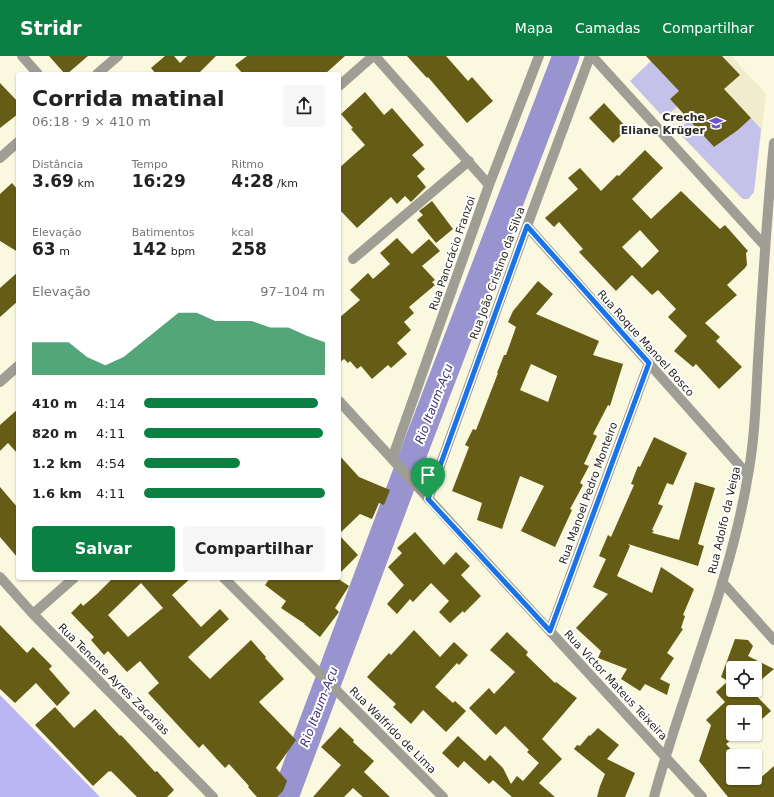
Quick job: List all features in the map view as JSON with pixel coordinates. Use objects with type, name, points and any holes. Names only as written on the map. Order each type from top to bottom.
[{"type":"street","points":[[22,56],[36,72]]},
{"type":"street","points":[[99,72],[118,56]]},
{"type":"street","points":[[341,84],[374,56],[489,185]]},
{"type":"street","name":"Rua Pancrácio Franzoi","points":[[392,459],[489,185],[540,56]]},
{"type":"street","points":[[591,56],[764,245]]},
{"type":"street","name":"Rua João Cristino da Silva","points":[[428,499],[527,226],[591,56]]},
{"type":"street","name":"Rua Adolfo da Veiga","points":[[654,797],[665,756],[722,582],[740,514],[748,475],[753,441],[764,245],[772,182],[774,143]]},
{"type":"street","points":[[0,158],[16,144]]},
{"type":"street","points":[[353,259],[469,161]]},
{"type":"street","name":"Rua Roque Manoel Bosco","points":[[527,226],[748,475]]},
{"type":"street","name":"Rua Manoel Pedro Monteiro","points":[[550,631],[649,363]]},
{"type":"street","points":[[0,382],[16,368]]},
{"type":"street","name":"Rua Victor Mateus Teixeira","points":[[341,403],[702,797]]},
{"type":"street","name":"Rua Tenente Ayres Zacarias","points":[[0,577],[33,614],[213,797]]},
{"type":"street","points":[[33,614],[72,580]]},
{"type":"street","name":"Rua Walfrido de Lima","points":[[226,580],[443,797]]},
{"type":"street","points":[[722,582],[772,634]]},
{"type":"shaded area","name":"Creche Eliane Krüger","points":[[656,56],[731,56],[766,94],[754,192],[748,199],[743,199],[739,196],[630,81]]},
{"type":"shaded area","points":[[651,61],[679,91],[670,99],[677,107],[664,118],[630,81]]},
{"type":"shaded area","points":[[751,118],[761,129],[754,192],[748,199],[743,199],[677,131],[689,120],[714,147],[738,130]]},
{"type":"shaded area","points":[[0,695],[100,797],[0,797]]},
{"type":"building","points":[[49,56],[88,56],[69,72],[63,72]]},
{"type":"building","points":[[165,56],[174,56],[180,63],[187,56],[216,56],[200,72],[154,72],[151,68]]},
{"type":"building","points":[[247,56],[345,56],[327,72],[241,72],[235,65]]},
{"type":"building","points":[[407,56],[446,56],[468,81],[472,77],[493,101],[467,123],[428,77],[427,78]]},
{"type":"building","points":[[646,56],[722,56],[740,75],[724,89],[751,118],[738,130],[714,147],[670,99],[679,91]]},
{"type":"building","points":[[0,83],[16,100],[16,116],[0,128]]},
{"type":"building","points":[[365,92],[384,115],[392,108],[424,145],[412,155],[425,169],[417,176],[426,187],[411,202],[405,196],[397,204],[391,197],[357,228],[341,211],[341,166],[365,145],[351,129],[353,128],[341,114]]},
{"type":"building","points":[[604,103],[628,129],[613,143],[589,118]]},
{"type":"building","points":[[645,150],[663,168],[632,199],[651,219],[681,191],[720,229],[725,225],[748,251],[746,253],[747,265],[727,285],[737,295],[705,323],[720,337],[716,341],[742,367],[719,389],[696,364],[693,367],[674,351],[687,336],[668,317],[676,309],[658,290],[652,295],[632,275],[616,291],[579,252],[583,249],[559,222],[554,227],[545,218],[578,189],[568,178],[580,168],[601,191],[617,175],[619,176]],"holes":[[[640,230],[659,251],[642,268],[622,247]]]},
{"type":"building","points":[[12,183],[16,188],[16,251],[0,241],[0,194]]},
{"type":"building","points":[[432,201],[453,229],[436,243],[417,220],[423,215],[419,211]]},
{"type":"building","points":[[397,238],[412,254],[429,239],[440,251],[422,266],[435,280],[432,282],[435,285],[409,307],[414,313],[404,322],[411,330],[397,343],[407,354],[391,368],[388,365],[372,379],[361,366],[357,369],[350,361],[348,363],[344,359],[341,361],[341,316],[360,300],[350,290],[368,273],[373,279],[390,264],[380,253]]},
{"type":"building","points":[[16,274],[16,303],[0,317],[0,288]]},
{"type":"building","points":[[538,281],[553,294],[536,314],[599,341],[593,355],[623,364],[610,406],[608,405],[593,434],[597,436],[584,464],[589,466],[580,483],[583,485],[570,509],[572,510],[555,547],[521,531],[544,486],[520,476],[502,529],[477,520],[482,503],[452,491],[469,447],[465,445],[473,429],[476,430],[516,327],[508,322],[513,311]],"holes":[[[531,364],[557,376],[548,402],[520,390]]]},
{"type":"building","points":[[16,411],[16,452],[8,443],[0,451],[0,425]]},
{"type":"building","points":[[654,437],[687,453],[673,485],[667,483],[658,504],[663,506],[652,533],[679,540],[695,482],[715,488],[698,544],[704,546],[698,566],[628,544],[630,546],[617,576],[652,593],[661,567],[694,589],[683,615],[685,616],[681,628],[683,629],[667,653],[674,658],[660,679],[670,684],[667,695],[645,684],[640,691],[621,679],[627,669],[598,658],[601,651],[576,628],[608,594],[593,587],[606,559],[599,556],[608,535],[611,537],[634,485],[631,484],[638,466],[640,467]]},
{"type":"building","points":[[341,457],[359,477],[390,490],[384,505],[379,503],[372,519],[360,514],[341,532]]},
{"type":"building","points":[[0,487],[16,506],[16,556],[0,537]]},
{"type":"building","points":[[415,532],[444,565],[456,552],[470,566],[461,575],[481,596],[464,613],[463,611],[450,623],[439,612],[449,601],[431,583],[413,602],[410,599],[397,614],[387,604],[404,585],[388,567],[402,553],[397,548]]},
{"type":"building","points":[[341,537],[358,555],[341,572]]},
{"type":"building","points":[[111,580],[189,580],[172,595],[201,627],[220,609],[229,619],[188,657],[210,679],[251,640],[284,679],[259,702],[296,740],[276,768],[287,781],[283,791],[277,797],[257,797],[229,764],[225,768],[203,744],[199,748],[148,693],[159,683],[140,661],[127,672],[108,651],[104,655],[91,640],[94,637],[71,613],[81,603],[83,606]],"holes":[[[141,583],[163,608],[128,637],[108,615]]]},
{"type":"building","points":[[269,580],[340,580],[349,586],[335,608],[339,612],[320,637],[305,624],[281,608],[286,601],[265,585]]},
{"type":"building","points":[[0,625],[27,653],[33,647],[52,666],[49,669],[70,693],[57,706],[36,683],[15,703],[0,689]]},
{"type":"building","points":[[414,630],[440,657],[454,642],[468,655],[459,665],[457,663],[435,687],[453,703],[455,701],[466,711],[446,732],[423,710],[411,724],[393,707],[396,704],[367,677],[389,653],[391,655]]},
{"type":"building","points":[[507,632],[528,652],[526,655],[555,683],[556,682],[577,698],[542,739],[562,759],[539,783],[555,797],[512,797],[493,780],[489,784],[464,761],[458,768],[442,753],[458,736],[485,761],[490,755],[503,768],[511,784],[517,776],[523,781],[539,763],[527,752],[529,750],[505,726],[496,735],[469,708],[489,688],[494,694],[515,672],[490,650]]},
{"type":"building","points":[[735,639],[748,640],[753,646],[748,656],[758,661],[727,661]]},
{"type":"building","points":[[726,663],[726,680],[721,677]]},
{"type":"building","points":[[762,663],[774,669],[762,679]]},
{"type":"building","points":[[726,683],[726,697],[758,697],[771,711],[762,719],[762,705],[726,705],[726,741],[730,741],[726,744],[731,749],[726,749],[726,785],[762,785],[762,776],[774,766],[774,797],[728,797],[699,761],[711,725],[706,720],[725,702],[716,692]]},
{"type":"building","points":[[55,707],[74,728],[95,709],[174,790],[167,797],[137,797],[111,771],[109,771],[93,786],[35,725]]},
{"type":"building","points":[[340,727],[354,740],[353,742],[374,761],[364,772],[390,797],[363,797],[353,788],[344,797],[313,797],[341,765],[321,747]]},
{"type":"building","points":[[598,728],[619,745],[607,759],[635,773],[625,797],[597,797],[605,774],[574,749],[577,745],[580,746],[589,735],[590,736]]},
{"type":"waterway","name":"Rio Itaum-Açu","points":[[285,797],[411,460],[566,56]]},
{"type":"place","name":"Creche Eliane Krüger","points":[[716,123]]},
{"type":"route","points":[[527,226],[649,363],[550,631],[428,499],[527,226]]}]
